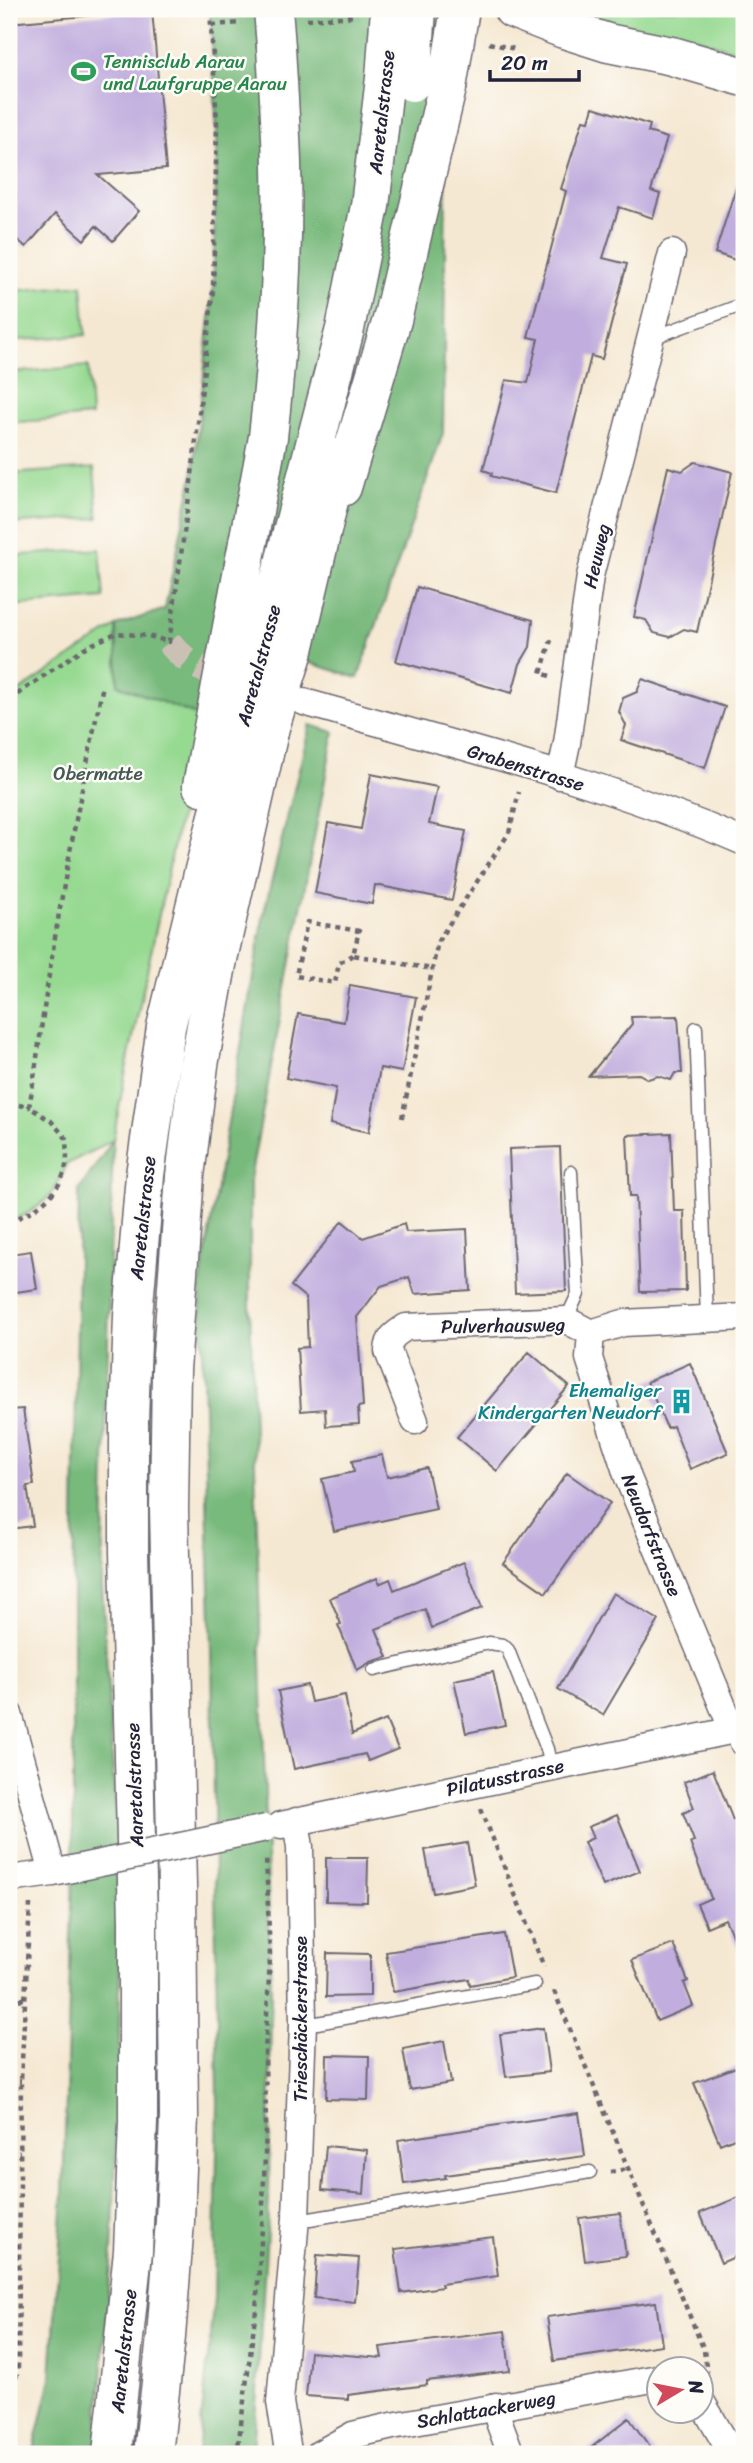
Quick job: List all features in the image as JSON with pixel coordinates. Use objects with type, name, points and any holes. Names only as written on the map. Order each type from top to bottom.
[{"type":"main road","points":[[166,1027],[187,863],[268,437],[272,401],[282,248],[282,165],[273,9]]},
{"type":"main road","name":"Aaretalstrasse","points":[[112,2454],[133,2250],[138,2122],[138,1922],[129,1551],[132,1329],[145,1175],[166,1027],[204,870],[345,329],[370,206],[415,82],[390,9]]},
{"type":"main road","name":"Aaretalstrasse","points":[[153,2454],[166,2337],[178,2116],[178,1928],[169,1509],[171,1370],[191,1119],[213,986],[270,727],[293,654],[380,282],[415,82],[417,9]]},
{"type":"main road","points":[[415,82],[460,9]]},
{"type":"main road","points":[[513,9],[608,43],[672,56],[744,77]]},
{"type":"street","name":"Heuweg","points":[[559,776],[567,743],[590,576],[672,253]]},
{"type":"street","name":"Grabenstrasse","points":[[304,702],[559,776],[705,825],[744,842]]},
{"type":"street","name":"Pulverhausweg","points":[[415,1421],[388,1351],[388,1341],[406,1327],[566,1320],[591,1333],[623,1323],[744,1317]]},
{"type":"street","name":"Neudorfstrasse","points":[[591,1333],[589,1358],[628,1478],[729,1721],[741,1734]]},
{"type":"street","points":[[9,1714],[42,1874]]},
{"type":"street","name":"Pilatusstrasse","points":[[42,1874],[551,1767],[741,1734]]},
{"type":"street","name":"Trieschäckerstrasse","points":[[296,1821],[300,1847],[303,2023],[296,2218],[280,2402],[284,2453],[303,2450],[317,2454]]},
{"type":"street","name":"Schlattackerweg","points":[[317,2454],[353,2435],[392,2426],[644,2381]]},
{"type":"street","points":[[496,2406],[501,2430],[511,2454]]},
{"type":"street","points":[[714,2415],[733,2454]]},
{"type":"lane","points":[[649,340],[744,304]]},
{"type":"lane","points":[[696,1028],[707,1318]]},
{"type":"lane","points":[[566,1320],[578,1294],[571,1172]]},
{"type":"lane","points":[[374,1670],[489,1643],[503,1645],[508,1650],[547,1749],[551,1767]]},
{"type":"lane","points":[[303,2023],[317,2023],[535,1984]]},
{"type":"lane","points":[[296,2218],[310,2219],[590,2172]]},
{"type":"path","points":[[9,700],[84,648],[116,633],[149,636],[169,642],[192,475],[213,290],[217,123],[210,9]]},
{"type":"path","points":[[29,1107],[51,963],[103,685]]},
{"type":"path","points":[[402,1118],[438,941],[509,834],[526,766]]},
{"type":"path","points":[[353,955],[359,932],[307,922],[296,976],[335,983],[339,962],[353,955],[432,969]]},
{"type":"path","points":[[9,1103],[29,1107],[51,1121],[66,1138],[67,1164],[58,1189],[30,1213],[9,1222]]},
{"type":"path","points":[[473,1784],[547,1973]]},
{"type":"path","points":[[237,2454],[253,2336],[262,2230],[266,2129],[265,2052],[270,1957],[266,1856]]},
{"type":"path","points":[[9,2395],[14,2393],[18,2367],[24,1999],[42,1874]]},
{"type":"path","points":[[552,1985],[705,2354]]},
{"type":"path","points":[[9,2001],[24,1999]]},
{"type":"path","points":[[9,2081],[21,2081]]},
{"type":"path","points":[[9,2154],[20,2152]]},
{"type":"path","points":[[9,2224],[19,2222]]},
{"type":"path","points":[[9,2318],[18,2317]]},
{"type":"green space","points":[[210,9],[460,9],[447,88],[443,433],[358,678],[227,637],[201,717],[118,685],[116,626],[165,609],[193,475],[213,290],[217,135]]},
{"type":"green space","points":[[547,9],[739,9],[744,13],[744,54],[697,38],[606,26]]},
{"type":"green space","points":[[82,285],[86,335],[9,341],[9,291]]},
{"type":"green space","points":[[88,366],[91,416],[9,423],[9,373]]},
{"type":"green space","points":[[94,468],[98,518],[9,524],[9,474]]},
{"type":"green space","points":[[100,549],[104,598],[9,606],[9,556]]},
{"type":"green space","name":"Obermatte","points":[[116,626],[118,685],[201,717],[113,1140],[67,1164],[57,1185],[38,1207],[9,1222],[9,698]]},
{"type":"green space","points":[[310,725],[334,732],[250,1179],[250,1302],[271,1984],[269,2201],[253,2454],[198,2454],[214,2297],[218,2103],[212,1652],[200,1286],[264,912]]},
{"type":"green space","points":[[113,1140],[102,1585],[120,1944],[119,2082],[112,2252],[96,2454],[33,2454],[51,2378],[63,2194],[73,1869],[73,1590],[79,1190]]},
{"type":"building","name":"Tennisclub Aarau und Laufgruppe Aarau","points":[[152,10],[166,169],[98,175],[139,211],[113,241],[96,226],[84,240],[55,214],[26,247],[9,233],[9,209],[16,200],[9,120],[9,23]]},
{"type":"building","points":[[593,107],[650,125],[648,132],[667,138],[651,191],[660,194],[653,218],[619,207],[603,258],[627,264],[602,359],[591,356],[556,493],[491,476],[492,473],[483,470],[506,380],[528,383],[538,339],[528,337],[566,191],[561,189],[583,120],[589,121]]},
{"type":"building","points":[[739,178],[744,179],[744,263],[715,253]]},
{"type":"building","points":[[695,462],[732,472],[697,632],[684,629],[670,637],[654,633],[646,620],[634,617],[668,467],[682,471]]},
{"type":"building","points":[[417,587],[533,620],[530,647],[520,664],[512,693],[396,661]]},
{"type":"building","points":[[642,679],[725,707],[705,768],[621,740],[626,725],[619,712],[623,698],[637,692]]},
{"type":"building","points":[[371,774],[437,787],[429,824],[466,831],[452,900],[375,885],[372,904],[315,893],[328,823],[361,829]]},
{"type":"building","points":[[350,985],[416,997],[402,1072],[380,1068],[369,1132],[330,1124],[336,1088],[286,1078],[298,1014],[344,1022]]},
{"type":"building","points":[[678,1016],[682,1073],[675,1073],[671,1080],[658,1076],[648,1079],[639,1074],[589,1076],[632,1024],[631,1017]]},
{"type":"building","points":[[671,1133],[674,1211],[684,1211],[686,1291],[640,1292],[636,1196],[630,1196],[627,1135]]},
{"type":"building","points":[[560,1147],[566,1291],[515,1293],[509,1149]]},
{"type":"building","points":[[342,1221],[363,1238],[404,1224],[406,1232],[467,1229],[470,1290],[415,1294],[409,1277],[381,1286],[357,1317],[363,1406],[358,1407],[359,1424],[326,1426],[325,1409],[301,1411],[297,1348],[308,1347],[306,1298],[291,1286]]},
{"type":"building","points":[[31,1251],[37,1289],[9,1293],[9,1254]]},
{"type":"building","points":[[529,1352],[569,1386],[497,1471],[457,1437]]},
{"type":"building","name":"Ehemaliger Kindergarten Neudorf","points":[[690,1363],[728,1453],[690,1469],[673,1426],[667,1428],[647,1382]]},
{"type":"building","points":[[23,1409],[34,1485],[27,1486],[33,1526],[9,1529],[9,1410]]},
{"type":"building","points":[[382,1455],[387,1477],[427,1468],[436,1509],[334,1531],[322,1479],[354,1472],[352,1461]]},
{"type":"building","points":[[567,1473],[610,1503],[546,1593],[503,1563]]},
{"type":"building","points":[[464,1562],[482,1608],[432,1628],[425,1609],[376,1629],[388,1657],[357,1670],[330,1598],[377,1578],[379,1584],[390,1579],[394,1590]]},
{"type":"building","points":[[613,1593],[659,1620],[603,1715],[558,1689]]},
{"type":"building","points":[[493,1672],[505,1725],[466,1733],[454,1680]]},
{"type":"building","points":[[307,1685],[311,1702],[345,1695],[352,1734],[386,1720],[398,1749],[368,1761],[365,1754],[294,1769],[278,1691]]},
{"type":"building","points":[[713,1770],[733,1820],[738,1817],[744,1833],[744,1962],[725,1919],[707,1927],[697,1904],[711,1898],[690,1843],[694,1841],[683,1813],[694,1808],[684,1782]]},
{"type":"building","points":[[617,1815],[640,1871],[603,1886],[584,1842],[593,1838],[588,1827]]},
{"type":"building","points":[[467,1843],[475,1885],[433,1893],[425,1850]]},
{"type":"building","points":[[326,1858],[368,1858],[367,1902],[326,1901]]},
{"type":"building","points":[[504,1934],[512,1977],[470,1985],[469,1979],[393,1992],[386,1952]]},
{"type":"building","points":[[673,1944],[688,1981],[684,1983],[693,2006],[657,2021],[632,1960]]},
{"type":"building","points":[[327,1953],[370,1954],[370,1996],[326,1997]]},
{"type":"building","points":[[543,2028],[549,2072],[506,2077],[500,2034]]},
{"type":"building","points":[[444,2041],[451,2083],[410,2090],[403,2049]]},
{"type":"building","points":[[327,2055],[369,2056],[368,2100],[326,2099]]},
{"type":"building","points":[[744,2064],[744,2134],[720,2144],[694,2083]]},
{"type":"building","points":[[579,2113],[585,2156],[445,2175],[446,2178],[404,2184],[398,2140]]},
{"type":"building","points":[[326,2146],[367,2150],[364,2194],[322,2190]]},
{"type":"building","points":[[744,2195],[744,2253],[721,2263],[700,2213]]},
{"type":"building","points":[[620,2213],[626,2256],[585,2261],[579,2218]]},
{"type":"building","points":[[493,2237],[498,2276],[401,2293],[395,2249]]},
{"type":"building","points":[[317,2255],[359,2258],[355,2302],[314,2298]]},
{"type":"building","points":[[656,2302],[662,2345],[554,2361],[547,2317]]},
{"type":"building","points":[[505,2331],[510,2371],[427,2381],[427,2385],[348,2395],[348,2399],[306,2396],[310,2352],[382,2358],[380,2347]]},
{"type":"building","points":[[629,2418],[655,2454],[583,2454]]},
{"type":"tunnel","points":[[169,642],[192,663],[209,672],[239,681]]},
{"type":"place","name":"Tennisclub Aarau und Laufgruppe Aarau","points":[[83,72]]},
{"type":"place","name":"Ehemaliger Kindergarten Neudorf","points":[[681,1401]]}]
